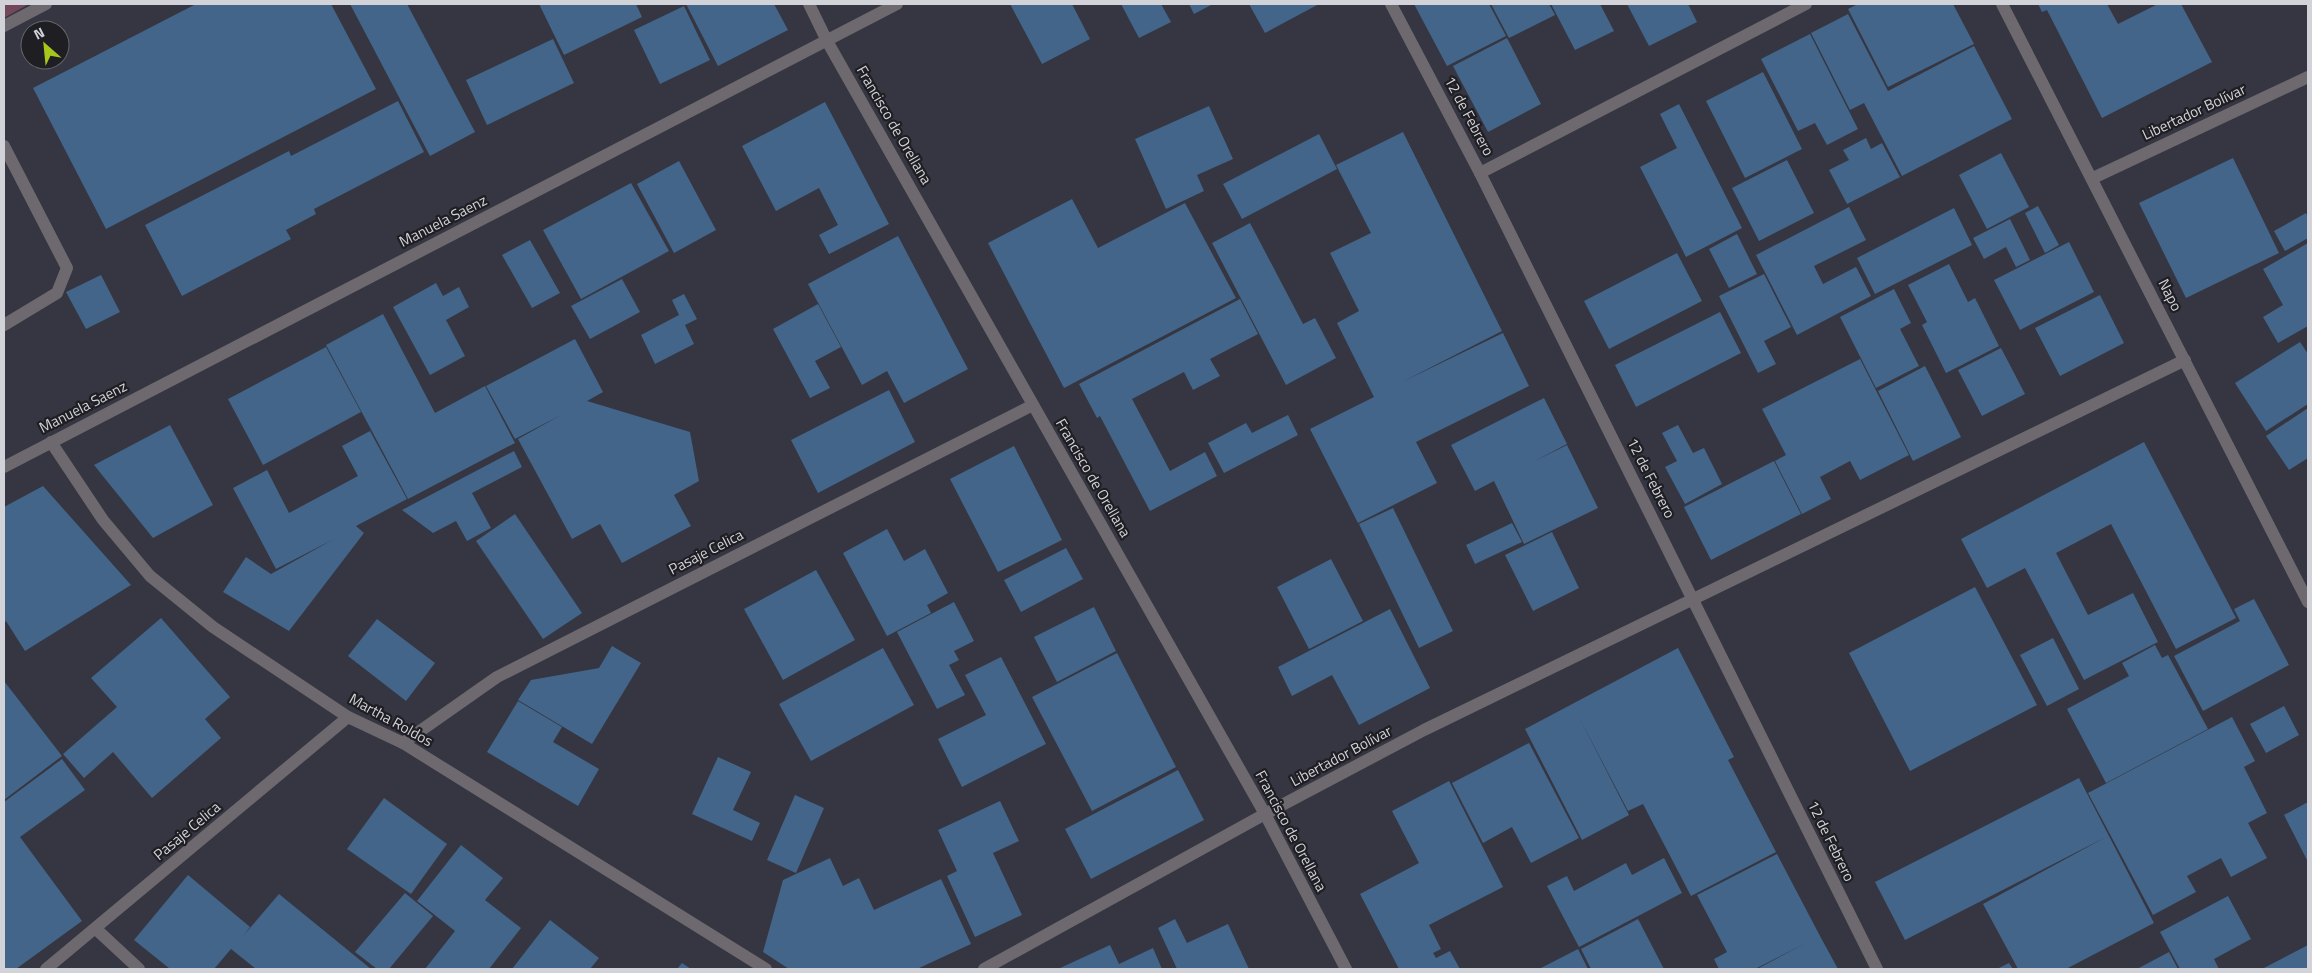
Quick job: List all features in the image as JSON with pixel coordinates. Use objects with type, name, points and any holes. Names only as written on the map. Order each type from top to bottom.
[{"type":"street","points":[[4,26],[46,4]]},
{"type":"street","name":"Francisco de Orellana","points":[[809,4],[827,40],[1265,814],[1346,969]]},
{"type":"street","name":"Manuela Saenz","points":[[4,467],[897,4]]},
{"type":"street","name":"12 de Febrero","points":[[1391,4],[1480,173],[1877,969]]},
{"type":"street","points":[[1480,173],[1806,4]]},
{"type":"street","name":"Napo","points":[[2002,4],[2093,178],[2308,602]]},
{"type":"street","name":"Libertador Bolívar","points":[[2093,178],[2308,77]]},
{"type":"street","points":[[4,146],[67,268],[57,293],[4,325]]},
{"type":"street","name":"Libertador Bolívar","points":[[984,969],[1265,814],[1424,730],[2185,360]]},
{"type":"street","name":"Pasaje Celica","points":[[403,744],[497,677],[1033,405]]},
{"type":"street","name":"Martha Roldos","points":[[51,442],[103,520],[150,576],[213,627],[348,717],[403,744],[766,969]]},
{"type":"street","name":"Pasaje Celica","points":[[46,969],[348,717]]},
{"type":"street","points":[[96,929],[140,969]]},
{"type":"shaded area","points":[[4,4],[29,4],[4,18]]},
{"type":"building","points":[[196,4],[331,4],[376,89],[106,229],[33,88]]},
{"type":"building","points":[[350,4],[407,4],[475,132],[430,156]]},
{"type":"building","points":[[539,4],[636,4],[642,17],[564,55]]},
{"type":"building","points":[[686,4],[774,4],[788,30],[718,66]]},
{"type":"building","points":[[1010,4],[1072,4],[1090,39],[1042,64]]},
{"type":"building","points":[[1121,4],[1161,4],[1171,22],[1139,38]]},
{"type":"building","points":[[1189,4],[1213,4],[1194,14]]},
{"type":"building","points":[[1249,4],[1319,4],[1265,33]]},
{"type":"building","points":[[1414,4],[1489,4],[1506,36],[1447,66]]},
{"type":"building","points":[[1491,4],[1549,4],[1555,15],[1509,38]]},
{"type":"building","points":[[1551,4],[1600,4],[1614,31],[1575,50]]},
{"type":"building","points":[[1627,4],[1688,4],[1697,22],[1649,46]]},
{"type":"building","points":[[1858,4],[1953,4],[1974,44],[1888,87],[1848,9]]},
{"type":"building","points":[[2038,4],[2107,4],[2118,24],[2158,4],[2181,4],[2212,62],[2102,118],[2047,10],[2042,12]]},
{"type":"building","points":[[684,6],[710,60],[660,84],[634,30]]},
{"type":"building","points":[[1848,14],[1888,91],[1974,46],[2012,119],[1902,176],[1864,103],[1850,110],[1811,33]]},
{"type":"building","points":[[1810,34],[1858,129],[1827,145],[1815,123],[1798,131],[1761,59]]},
{"type":"building","points":[[1507,38],[1541,104],[1488,132],[1453,66]]},
{"type":"building","points":[[553,39],[574,83],[487,125],[466,80]]},
{"type":"building","points":[[1763,72],[1802,149],[1745,178],[1706,101]]},
{"type":"building","points":[[398,101],[424,152],[314,209],[316,214],[286,230],[291,239],[182,296],[145,225],[289,151],[291,156]]},
{"type":"building","points":[[825,102],[889,224],[829,254],[819,235],[838,225],[819,188],[776,211],[742,146]]},
{"type":"building","points":[[1679,104],[1742,228],[1686,257],[1640,167],[1677,148],[1660,114]]},
{"type":"building","points":[[1209,106],[1233,159],[1197,175],[1204,191],[1166,209],[1135,139]]},
{"type":"building","points":[[1403,132],[1502,331],[1402,382],[1503,333],[1529,386],[1416,442],[1437,483],[1358,523],[1310,429],[1374,397],[1337,323],[1359,311],[1330,253],[1371,233],[1336,165]]},
{"type":"building","points":[[1319,134],[1337,169],[1242,219],[1223,184]]},
{"type":"building","points":[[1866,138],[1871,149],[1882,143],[1900,177],[1847,204],[1829,170],[1849,160],[1843,150]]},
{"type":"building","points":[[2001,153],[2029,207],[1987,229],[1959,175]]},
{"type":"building","points":[[2233,158],[2279,253],[2186,298],[2139,203]]},
{"type":"building","points":[[1787,160],[1814,213],[1759,241],[1732,188]]},
{"type":"building","points":[[679,161],[716,230],[674,253],[637,184]]},
{"type":"building","points":[[631,183],[669,251],[581,299],[543,230]]},
{"type":"building","points":[[1072,199],[1098,248],[1185,203],[1236,298],[1064,388],[988,243]]},
{"type":"building","points":[[2038,206],[2059,245],[2045,253],[2025,213]]},
{"type":"building","points":[[1849,207],[1866,240],[1814,266],[1823,284],[1856,267],[1871,296],[1797,335],[1756,255]]},
{"type":"building","points":[[1954,208],[1972,245],[1875,294],[1857,258]]},
{"type":"building","points":[[2306,213],[2308,218],[2308,238],[2285,251],[2274,231]]},
{"type":"building","points":[[2010,219],[2030,260],[2016,267],[2006,247],[1984,259],[1973,238]]},
{"type":"building","points":[[1250,223],[1303,324],[1315,318],[1336,358],[1286,385],[1212,243]]},
{"type":"building","points":[[1737,234],[1757,274],[1729,288],[1709,249]]},
{"type":"building","points":[[898,236],[968,369],[904,403],[887,371],[862,385],[808,284]]},
{"type":"building","points":[[530,240],[560,293],[532,308],[502,255]]},
{"type":"building","points":[[2069,242],[2094,292],[2020,330],[1994,280]]},
{"type":"building","points":[[2308,243],[2308,326],[2278,343],[2263,317],[2283,305],[2263,269]]},
{"type":"building","points":[[1677,253],[1702,301],[1609,349],[1584,301]]},
{"type":"building","points":[[1949,264],[1968,302],[1975,298],[1999,346],[1946,373],[1922,325],[1927,322],[1908,285]]},
{"type":"building","points":[[1764,274],[1791,327],[1764,341],[1776,364],[1758,373],[1719,296]]},
{"type":"building","points":[[101,275],[120,312],[86,329],[66,292]]},
{"type":"building","points":[[622,279],[640,312],[590,339],[571,306]]},
{"type":"building","points":[[436,283],[443,296],[459,287],[469,307],[446,320],[465,356],[430,375],[393,307]]},
{"type":"building","points":[[1894,289],[1911,323],[1900,329],[1919,366],[1876,388],[1840,317]]},
{"type":"building","points":[[684,294],[697,319],[685,325],[694,344],[655,364],[641,335],[679,315],[672,300]]},
{"type":"building","points":[[2100,295],[2124,343],[2060,376],[2035,328]]},
{"type":"building","points":[[1240,299],[1258,334],[1210,359],[1220,376],[1193,390],[1184,372],[1132,399],[1170,471],[1205,452],[1217,476],[1150,511],[1100,416],[1097,418],[1079,384]]},
{"type":"building","points":[[818,304],[841,347],[815,361],[830,388],[810,398],[773,329]]},
{"type":"building","points":[[1720,312],[1741,353],[1636,407],[1615,365]]},
{"type":"building","points":[[383,314],[435,413],[485,386],[515,443],[408,499],[326,345]]},
{"type":"building","points":[[575,339],[603,392],[587,401],[690,432],[699,481],[674,495],[691,526],[622,563],[600,524],[572,539],[518,439],[561,415],[515,439],[486,386]]},
{"type":"building","points":[[2300,342],[2308,354],[2308,404],[2266,431],[2235,383]]},
{"type":"building","points":[[326,347],[361,412],[263,465],[228,399]]},
{"type":"building","points":[[2001,348],[2025,394],[1982,416],[1958,370]]},
{"type":"building","points":[[1860,359],[1909,455],[1860,480],[1850,461],[1820,477],[1831,499],[1802,514],[1775,461],[1786,455],[1762,409]]},
{"type":"building","points":[[1925,366],[1961,437],[1913,461],[1878,391]]},
{"type":"building","points":[[889,390],[915,442],[818,493],[791,440]]},
{"type":"building","points":[[1544,398],[1567,444],[1533,462],[1567,445],[1598,508],[1524,544],[1494,481],[1475,491],[1451,445]]},
{"type":"building","points":[[2308,408],[2308,458],[2289,470],[2266,436]]},
{"type":"building","points":[[1288,415],[1298,435],[1224,473],[1208,443],[1246,423],[1252,433]]},
{"type":"building","points":[[170,425],[213,505],[153,538],[94,465]]},
{"type":"building","points":[[1678,425],[1693,453],[1704,448],[1722,484],[1685,504],[1665,467],[1677,461],[1662,433]]},
{"type":"building","points":[[370,431],[407,499],[356,526],[364,533],[289,631],[223,592],[246,557],[271,574],[334,539],[276,569],[233,488],[267,470],[289,513],[358,476],[342,446]]},
{"type":"building","points":[[2144,442],[2236,618],[2176,649],[2111,524],[2056,553],[2088,615],[2133,593],[2158,642],[2084,680],[2025,568],[1987,588],[1961,539]]},
{"type":"building","points":[[1014,446],[1062,540],[998,572],[950,479]]},
{"type":"building","points":[[514,451],[522,467],[472,493],[491,528],[467,541],[456,521],[433,533],[402,510]]},
{"type":"building","points":[[1774,461],[1801,514],[1711,560],[1684,507]]},
{"type":"building","points":[[43,486],[131,585],[25,651],[6,621],[4,623],[4,507]]},
{"type":"building","points":[[1393,508],[1453,631],[1419,648],[1359,524]]},
{"type":"building","points":[[515,514],[582,613],[543,639],[476,541]]},
{"type":"building","points":[[1512,523],[1522,542],[1475,564],[1466,545]]},
{"type":"building","points":[[887,529],[904,561],[925,549],[948,593],[927,605],[931,613],[887,636],[843,553]]},
{"type":"building","points":[[1552,532],[1579,588],[1533,611],[1505,555]]},
{"type":"building","points":[[1066,548],[1083,579],[1021,612],[1004,580]]},
{"type":"building","points":[[1331,559],[1363,621],[1309,649],[1277,587]]},
{"type":"building","points":[[816,570],[855,640],[783,680],[744,609]]},
{"type":"building","points":[[1975,587],[2037,705],[1910,771],[1849,653]]},
{"type":"building","points":[[2254,599],[2289,665],[2203,711],[2174,656],[2240,621],[2234,609]]},
{"type":"building","points":[[954,602],[974,641],[954,651],[959,660],[949,665],[965,695],[937,709],[897,632]]},
{"type":"building","points":[[1094,607],[1116,651],[1057,682],[1034,637]]},
{"type":"building","points":[[1390,609],[1430,688],[1359,725],[1332,675],[1292,696],[1278,667]]},
{"type":"building","points":[[161,618],[230,697],[205,719],[221,738],[152,798],[113,752],[84,778],[63,754],[117,707],[91,678]]},
{"type":"building","points":[[377,619],[435,663],[406,701],[348,656]]},
{"type":"building","points":[[2053,638],[2079,689],[2047,706],[2020,655]]},
{"type":"building","points":[[2155,645],[2162,658],[2168,655],[2208,729],[2106,783],[2067,709],[2129,676],[2122,663]]},
{"type":"building","points":[[612,646],[641,663],[592,744],[518,700],[531,680],[599,668]]},
{"type":"building","points":[[883,648],[914,705],[811,761],[779,704]]},
{"type":"building","points":[[1678,648],[1734,757],[1728,760],[1776,852],[1691,896],[1643,804],[1628,811],[1579,717],[1629,815],[1582,840],[1525,729]]},
{"type":"building","points":[[1117,653],[1176,767],[1092,811],[1032,697]]},
{"type":"building","points":[[1001,657],[1046,744],[962,787],[938,739],[986,715],[965,675]]},
{"type":"building","points":[[4,681],[62,756],[4,800]]},
{"type":"building","points":[[518,701],[562,727],[553,742],[599,769],[578,806],[487,752]]},
{"type":"building","points":[[2284,706],[2299,735],[2266,753],[2250,724]]},
{"type":"building","points":[[2232,717],[2255,761],[2244,767],[2267,813],[2248,823],[2267,858],[2231,877],[2221,858],[2187,876],[2196,892],[2153,915],[2088,793]]},
{"type":"building","points":[[1529,743],[1579,838],[1531,863],[1512,827],[1483,843],[1452,783]]},
{"type":"building","points":[[718,757],[751,772],[733,810],[760,823],[752,841],[692,814]]},
{"type":"building","points":[[62,759],[85,790],[20,837],[82,921],[16,969],[4,969],[4,802]]},
{"type":"building","points":[[1178,770],[1204,820],[1091,879],[1065,829]]},
{"type":"building","points":[[2079,778],[2154,923],[2066,969],[2018,969],[1983,904],[2106,837],[1905,940],[1875,882]]},
{"type":"building","points":[[1449,781],[1503,887],[1429,925],[1441,949],[1433,953],[1436,958],[1450,951],[1460,969],[1399,969],[1360,894],[1419,863],[1392,811]]},
{"type":"building","points":[[795,795],[824,808],[796,873],[767,860]]},
{"type":"building","points":[[384,798],[447,844],[411,894],[347,849]]},
{"type":"building","points":[[1000,801],[1019,841],[993,853],[1022,915],[975,937],[947,876],[957,871],[938,830]]},
{"type":"building","points":[[2308,802],[2308,862],[2284,815]]},
{"type":"building","points":[[461,845],[503,878],[485,900],[521,928],[489,969],[425,969],[455,931],[417,901]]},
{"type":"building","points":[[1777,854],[1838,969],[1757,969],[1806,943],[1755,969],[1719,969],[1714,959],[1727,952],[1697,895]]},
{"type":"building","points":[[830,858],[843,886],[859,878],[874,910],[941,879],[971,944],[917,969],[789,969],[763,952],[783,880]]},
{"type":"building","points":[[1664,858],[1682,893],[1579,947],[1547,886],[1567,876],[1574,891],[1626,863],[1632,875]]},
{"type":"building","points":[[188,875],[250,927],[244,935],[279,894],[371,969],[256,969],[231,949],[214,969],[170,969],[134,940]]},
{"type":"building","points":[[405,893],[433,916],[389,969],[377,969],[355,952]]},
{"type":"building","points":[[2228,896],[2251,939],[2214,959],[2219,969],[2180,969],[2160,932]]},
{"type":"building","points":[[1175,919],[1187,943],[1228,924],[1249,969],[1177,969],[1158,928]]},
{"type":"building","points":[[1638,919],[1664,969],[1591,969],[1581,949]]},
{"type":"building","points":[[550,920],[599,958],[590,969],[512,969]]},
{"type":"building","points":[[1110,945],[1119,964],[1153,948],[1162,969],[1058,969]]},
{"type":"building","points":[[2308,945],[2308,969],[2262,969]]},
{"type":"building","points":[[1578,949],[1588,969],[1539,969]]},
{"type":"building","points":[[2169,952],[2178,969],[2137,969]]},
{"type":"building","points":[[682,963],[691,969],[677,969]]},
{"type":"building","points":[[2009,963],[2013,969],[1997,969]]}]
